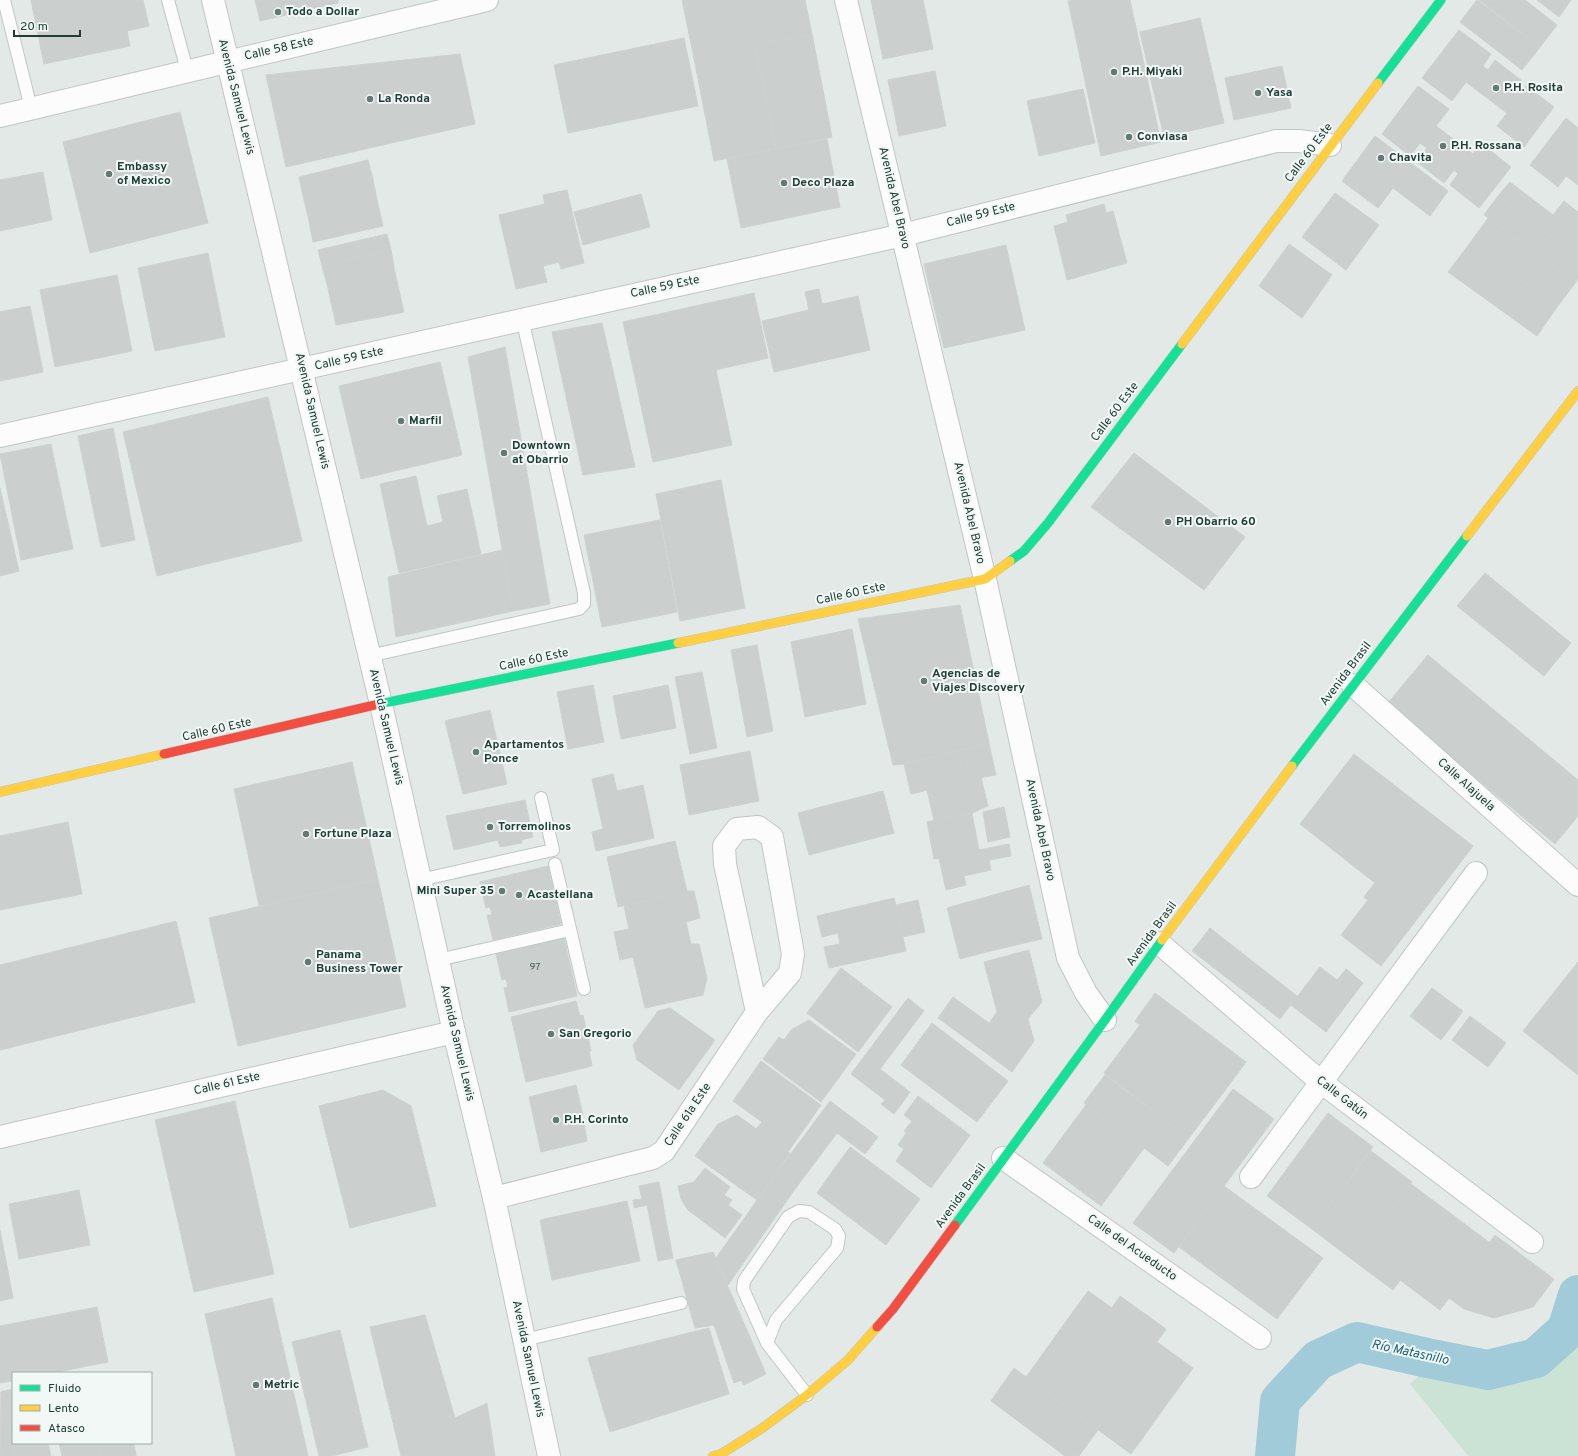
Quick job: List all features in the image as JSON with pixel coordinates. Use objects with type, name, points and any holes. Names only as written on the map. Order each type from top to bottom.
[{"type":"street","name":"Avenida Samuel Lewis","points":[[213,0],[381,704],[454,1032],[494,1198],[549,1456]]},
{"type":"street","name":"Calle 58 Este","points":[[0,116],[187,70],[487,0]]},
{"type":"street","name":"Avenida Abel Bravo","points":[[846,0],[985,579],[1068,958],[1086,993],[1105,1020]]},
{"type":"street","name":"Calle 60 Este","points":[[0,792],[381,704],[985,579],[1024,551],[1048,523],[1330,145],[1441,0]]},
{"type":"street","name":"Calle 59 Este","points":[[0,436],[302,370],[522,318],[903,235],[1276,141],[1299,140],[1330,145]]},
{"type":"street","name":"Avenida Brasil","points":[[713,1456],[721,1454],[761,1429],[807,1395],[848,1360],[893,1309],[1159,944],[1353,685],[1578,391]]},
{"type":"street","name":"Calle Alajuela","points":[[1353,685],[1578,885]]},
{"type":"street","name":"Calle 61a Este","points":[[494,1198],[653,1158],[664,1151],[757,1012],[790,973],[793,954],[772,837],[758,827],[737,829],[724,846],[725,864],[757,1012]]},
{"type":"street","points":[[1251,1177],[1476,874]]},
{"type":"street","name":"Calle Gatún","points":[[1159,944],[1321,1082],[1532,1242]]},
{"type":"street","name":"Calle 61 Este","points":[[0,1136],[454,1032]]},
{"type":"street","name":"Calle del Acueducto","points":[[1003,1158],[1260,1338]]},
{"type":"lane","points":[[4,0],[31,108]]},
{"type":"lane","points":[[168,0],[187,70]]},
{"type":"lane","points":[[369,656],[579,609],[584,604],[584,593],[522,318]]},
{"type":"lane","points":[[420,880],[553,850],[541,798]]},
{"type":"lane","points":[[555,864],[584,989]]},
{"type":"lane","points":[[438,960],[570,930]]},
{"type":"lane","points":[[766,1342],[776,1320],[838,1248],[839,1236],[835,1229],[809,1212],[798,1211],[788,1217],[744,1281],[743,1289],[766,1342],[807,1395]]},
{"type":"lane","points":[[524,1340],[681,1303]]},
{"type":"green space","points":[[1578,1324],[1578,1456],[1468,1456],[1410,1384],[1444,1353],[1486,1361],[1529,1352],[1558,1328]]},
{"type":"building","points":[[31,0],[143,0],[149,26],[127,31],[130,46],[44,64]]},
{"type":"building","name":"Todo a Dollar","points":[[255,0],[338,0],[338,3],[260,21]]},
{"type":"building","points":[[682,0],[805,0],[812,34],[694,58]]},
{"type":"building","points":[[871,0],[923,0],[933,49],[883,59]]},
{"type":"building","name":"P.H. Miyaki","points":[[1130,0],[1161,142],[1101,156],[1068,1]]},
{"type":"building","points":[[1477,0],[1540,47],[1522,70],[1460,22]]},
{"type":"building","points":[[1479,0],[1525,0],[1557,25],[1540,47]]},
{"type":"building","points":[[1537,0],[1571,0],[1559,17]]},
{"type":"building","points":[[1200,18],[1224,123],[1164,137],[1140,32]]},
{"type":"building","name":"P.H. Rosita","points":[[1459,30],[1491,54],[1483,66],[1488,70],[1495,60],[1522,81],[1516,90],[1520,93],[1526,86],[1554,107],[1524,147],[1497,126],[1507,113],[1466,82],[1452,101],[1422,78]]},
{"type":"building","points":[[812,34],[832,137],[776,149],[755,45]]},
{"type":"building","points":[[684,38],[698,106],[568,133],[554,65]]},
{"type":"building","points":[[755,45],[776,149],[714,161],[694,58]]},
{"type":"building","name":"La Ronda","points":[[460,54],[475,124],[286,167],[266,75]]},
{"type":"building","name":"Yasa","points":[[1282,66],[1291,108],[1234,120],[1225,78]]},
{"type":"building","points":[[935,71],[946,126],[899,136],[888,80]]},
{"type":"building","name":"P.H. Rossana","points":[[1418,86],[1449,109],[1436,126],[1473,154],[1481,143],[1511,167],[1479,208],[1450,185],[1458,174],[1454,170],[1444,183],[1417,162],[1427,148],[1420,143],[1410,156],[1382,134]]},
{"type":"building","points":[[1083,89],[1095,143],[1039,156],[1027,101]]},
{"type":"building","points":[[180,112],[208,223],[90,253],[63,142]]},
{"type":"building","points":[[1566,118],[1578,128],[1578,185],[1566,176],[1558,187],[1530,165]]},
{"type":"building","name":"Chavita","points":[[1375,136],[1448,191],[1430,216],[1393,188],[1378,208],[1342,181]]},
{"type":"building","name":"Deco Plaza","points":[[827,139],[840,207],[741,228],[727,159]]},
{"type":"building","points":[[368,160],[373,179],[303,196],[299,177]]},
{"type":"building","points":[[43,172],[52,220],[0,231],[0,180]]},
{"type":"building","points":[[373,179],[377,200],[308,216],[303,196]]},
{"type":"building","points":[[1510,182],[1578,234],[1578,258],[1498,196]]},
{"type":"building","points":[[567,190],[584,263],[561,269],[559,262],[543,266],[547,282],[516,289],[499,215],[545,204],[543,195]]},
{"type":"building","points":[[1335,193],[1379,225],[1346,270],[1302,237]]},
{"type":"building","points":[[641,194],[650,227],[583,245],[574,212]]},
{"type":"building","points":[[1498,196],[1578,258],[1578,278],[1576,282],[1484,215]]},
{"type":"building","points":[[377,200],[383,226],[313,242],[308,216]]},
{"type":"building","points":[[1564,201],[1578,212],[1578,234],[1553,215]]},
{"type":"building","points":[[1104,204],[1106,213],[1113,211],[1127,263],[1067,280],[1054,226],[1068,222],[1066,215]]},
{"type":"building","points":[[1488,218],[1576,282],[1557,307],[1470,243]]},
{"type":"building","points":[[387,234],[391,250],[322,266],[318,250]]},
{"type":"building","points":[[1470,243],[1557,307],[1537,336],[1448,272]]},
{"type":"building","points":[[1289,244],[1332,275],[1302,318],[1259,286]]},
{"type":"building","points":[[1006,245],[1025,330],[944,348],[924,264]]},
{"type":"building","points":[[391,250],[395,273],[328,288],[322,266]]},
{"type":"building","points":[[208,253],[225,337],[155,351],[138,268]]},
{"type":"building","points":[[395,273],[402,303],[383,307],[385,316],[336,325],[328,288]]},
{"type":"building","points":[[117,275],[132,351],[55,367],[40,290]]},
{"type":"building","points":[[819,289],[822,304],[858,296],[870,350],[774,372],[762,321],[809,310],[805,292]]},
{"type":"building","points":[[754,293],[768,358],[716,370],[732,445],[653,462],[623,322]]},
{"type":"building","points":[[402,303],[404,312],[385,316],[383,307]]},
{"type":"building","points":[[30,306],[43,372],[0,381],[0,312]]},
{"type":"building","name":"Downtown at Obarrio","points":[[602,323],[635,467],[583,475],[552,332]]},
{"type":"building","name":"Downtown at Obarrio","points":[[505,347],[550,604],[513,611],[468,357]]},
{"type":"building","name":"Marfil","points":[[440,362],[462,455],[361,479],[339,386]]},
{"type":"building","points":[[268,397],[302,541],[157,576],[123,432]]},
{"type":"building","points":[[113,428],[135,540],[101,547],[78,436]]},
{"type":"building","points":[[51,444],[73,549],[21,560],[0,454]]},
{"type":"building","name":"PH Obarrio 60","points":[[1134,453],[1245,537],[1204,590],[1091,507]]},
{"type":"building","points":[[416,476],[427,526],[443,522],[437,496],[467,489],[481,554],[399,573],[380,484]]},
{"type":"building","points":[[721,480],[745,608],[680,621],[656,494]]},
{"type":"building","points":[[0,488],[19,571],[0,576]]},
{"type":"building","points":[[660,520],[677,612],[602,627],[584,535]]},
{"type":"building","points":[[502,550],[513,611],[396,637],[388,577]]},
{"type":"building","points":[[1485,573],[1571,643],[1544,676],[1457,606]]},
{"type":"building","name":"Agencias de Viajes Discovery","points":[[960,605],[989,743],[904,764],[893,765],[858,619]]},
{"type":"building","points":[[852,629],[866,704],[805,717],[791,642]]},
{"type":"building","points":[[757,645],[773,731],[747,737],[731,650]]},
{"type":"building","points":[[1428,655],[1578,780],[1578,816],[1555,844],[1387,704]]},
{"type":"building","points":[[702,672],[717,748],[690,754],[675,677]]},
{"type":"building","points":[[593,685],[604,742],[568,749],[557,692]]},
{"type":"building","points":[[668,685],[676,728],[621,739],[613,696]]},
{"type":"building","name":"Apartamentos Ponce","points":[[490,710],[507,784],[463,794],[445,721]]},
{"type":"building","points":[[989,743],[996,775],[972,779],[970,770],[962,772],[957,751]]},
{"type":"building","points":[[750,751],[759,801],[689,815],[680,765]]},
{"type":"building","points":[[957,751],[962,772],[970,770],[972,779],[981,777],[988,806],[972,813],[934,820],[927,790],[911,794],[904,764]]},
{"type":"building","points":[[1354,754],[1429,812],[1375,883],[1300,824]]},
{"type":"building","name":"Fortune Plaza","points":[[352,762],[378,879],[259,906],[234,789]]},
{"type":"building","points":[[613,774],[617,791],[643,785],[654,838],[596,851],[592,832],[603,829],[592,779]]},
{"type":"building","points":[[883,791],[894,833],[809,855],[798,813]]},
{"type":"building","name":"Torremolinos","points":[[525,800],[533,837],[521,840],[522,843],[500,847],[498,840],[454,850],[446,816]]},
{"type":"building","points":[[1004,807],[1010,837],[988,842],[983,812]]},
{"type":"building","points":[[1429,812],[1473,846],[1408,931],[1364,897]]},
{"type":"building","points":[[972,813],[979,850],[1009,844],[1011,856],[989,860],[991,870],[964,876],[966,885],[946,890],[939,858],[934,859],[927,822]]},
{"type":"building","points":[[68,822],[82,894],[0,910],[0,836]]},
{"type":"building","points":[[675,841],[687,891],[618,907],[607,857]]},
{"type":"building","name":"Acastellana","points":[[548,866],[561,924],[493,940],[487,915],[492,915],[490,907],[486,908],[480,882]]},
{"type":"building","name":"Panama Business Tower","points":[[378,879],[406,1007],[238,1046],[209,918]]},
{"type":"building","points":[[1029,885],[1042,939],[986,952],[972,901]]},
{"type":"building","points":[[687,891],[694,891],[700,918],[686,922],[691,944],[620,960],[614,932],[629,929],[624,906]]},
{"type":"building","points":[[894,898],[906,951],[829,968],[824,947],[840,944],[838,933],[822,937],[817,916]]},
{"type":"building","points":[[918,900],[925,932],[903,937],[896,905]]},
{"type":"building","points":[[1368,900],[1408,931],[1381,966],[1341,935]]},
{"type":"building","points":[[972,901],[986,952],[960,959],[947,908]]},
{"type":"building","points":[[176,921],[195,1002],[0,1050],[0,965]]},
{"type":"building","points":[[1210,928],[1297,996],[1280,1019],[1192,951]]},
{"type":"building","points":[[564,938],[577,996],[509,1012],[504,988],[508,987],[506,979],[502,980],[496,954]]},
{"type":"building","points":[[691,944],[699,944],[707,978],[703,995],[645,1008],[633,957]]},
{"type":"building","points":[[1029,950],[1042,1002],[1028,1019],[1034,1041],[1012,1072],[938,1018],[953,997],[989,1023],[997,1012],[984,962]]},
{"type":"building","points":[[1578,962],[1578,1075],[1523,1031]]},
{"type":"building","points":[[1320,967],[1337,980],[1346,969],[1363,983],[1326,1032],[1291,1005]]},
{"type":"building","points":[[841,968],[892,1007],[858,1052],[807,1013]]},
{"type":"building","points":[[1432,988],[1463,1011],[1441,1040],[1410,1016]]},
{"type":"building","points":[[1155,993],[1246,1062],[1226,1089],[1135,1021]]},
{"type":"building","points":[[908,998],[924,1011],[880,1069],[910,1092],[894,1114],[881,1104],[885,1100],[851,1074]]},
{"type":"building","name":"San Gregorio","points":[[576,1001],[580,1016],[583,1015],[591,1051],[589,1051],[592,1066],[526,1082],[511,1017]]},
{"type":"building","points":[[670,1008],[715,1040],[679,1090],[637,1060],[633,1045],[658,1011]]},
{"type":"building","points":[[1470,1016],[1506,1043],[1488,1067],[1452,1040]]},
{"type":"building","points":[[809,1020],[856,1054],[821,1102],[763,1059],[779,1037],[784,1040],[791,1030]]},
{"type":"building","points":[[932,1023],[1008,1081],[977,1122],[901,1065]]},
{"type":"building","points":[[1140,1025],[1226,1089],[1189,1138],[1104,1073]]},
{"type":"building","points":[[761,1061],[821,1105],[788,1152],[756,1129],[762,1122],[733,1101]]},
{"type":"building","points":[[1105,1075],[1189,1138],[1168,1166],[1084,1103]]},
{"type":"building","name":"P.H. Corinto","points":[[576,1085],[583,1115],[576,1117],[578,1125],[584,1124],[587,1141],[541,1152],[529,1097]]},
{"type":"building","points":[[1233,1089],[1274,1119],[1174,1253],[1133,1223]]},
{"type":"building","points":[[383,1090],[411,1106],[436,1206],[350,1228],[319,1106]]},
{"type":"building","points":[[918,1096],[970,1135],[949,1164],[904,1131],[912,1121],[904,1115]]},
{"type":"building","points":[[235,1101],[274,1274],[194,1292],[155,1120]]},
{"type":"building","points":[[830,1101],[878,1137],[865,1154],[837,1133],[795,1189],[775,1175]]},
{"type":"building","points":[[1086,1105],[1144,1148],[1101,1206],[1043,1163]]},
{"type":"building","points":[[1328,1113],[1373,1147],[1312,1229],[1267,1196]]},
{"type":"building","points":[[737,1115],[790,1153],[757,1200],[695,1156],[718,1124]]},
{"type":"building","points":[[907,1132],[949,1164],[931,1188],[896,1161],[904,1149],[898,1145]]},
{"type":"building","points":[[850,1147],[920,1199],[886,1245],[817,1193]]},
{"type":"building","points":[[1371,1151],[1412,1182],[1354,1261],[1312,1229]]},
{"type":"building","points":[[705,1168],[730,1187],[724,1195],[732,1200],[728,1205],[742,1215],[725,1238],[688,1210],[681,1199],[678,1186],[694,1182]]},
{"type":"building","points":[[775,1175],[795,1189],[728,1285],[716,1258]]},
{"type":"building","points":[[659,1182],[673,1258],[658,1261],[647,1205],[634,1208],[633,1200],[642,1199],[639,1186]]},
{"type":"building","points":[[1411,1184],[1450,1213],[1393,1290],[1354,1261]]},
{"type":"building","points":[[1224,1186],[1323,1258],[1277,1319],[1179,1247]]},
{"type":"building","points":[[79,1190],[90,1245],[19,1259],[9,1204]]},
{"type":"building","points":[[627,1201],[640,1261],[552,1280],[540,1220]]},
{"type":"building","points":[[1450,1213],[1490,1243],[1440,1310],[1400,1280]]},
{"type":"building","points":[[0,1230],[13,1298],[0,1301]]},
{"type":"building","points":[[1495,1235],[1554,1279],[1533,1307],[1494,1318],[1464,1309],[1449,1298]]},
{"type":"building","points":[[713,1252],[766,1374],[744,1385],[741,1380],[734,1383],[714,1325],[695,1328],[676,1260]]},
{"type":"building","points":[[1088,1291],[1112,1308],[1120,1296],[1166,1329],[1157,1342],[1193,1368],[1131,1454],[1026,1377]]},
{"type":"building","name":"Metric","points":[[272,1298],[308,1456],[236,1456],[205,1314]]},
{"type":"building","points":[[97,1307],[108,1362],[57,1372],[12,1372],[12,1381],[0,1383],[0,1326]]},
{"type":"building","points":[[425,1315],[455,1418],[487,1403],[495,1456],[401,1456],[370,1327]]},
{"type":"building","points":[[709,1328],[729,1394],[610,1432],[588,1358]]},
{"type":"building","points":[[340,1330],[368,1447],[332,1456],[319,1456],[292,1342]]},
{"type":"building","points":[[1014,1368],[1098,1430],[1079,1456],[1065,1456],[991,1401]]},
{"type":"building","points":[[12,1389],[12,1439],[1,1392]]},
{"type":"building","points":[[1,1392],[16,1456],[0,1456]]},
{"type":"building","points":[[13,1444],[48,1444],[51,1456],[16,1456]]},
{"type":"building","points":[[59,1444],[98,1444],[101,1456],[62,1456]]},
{"type":"building","points":[[98,1444],[134,1444],[136,1456],[101,1456]]},
{"type":"waterway","name":"Río Matasnillo","points":[[1275,1456],[1280,1401],[1318,1360],[1357,1342],[1488,1370],[1536,1358],[1567,1330],[1578,1295]]},
{"type":"traffic: fast","points":[[1378,83],[1441,0]]},
{"type":"traffic: fast","points":[[1010,561],[1024,551],[1048,523],[1182,344]]},
{"type":"traffic: fast","points":[[1292,766],[1467,536]]},
{"type":"traffic: fast","points":[[379,704],[678,643]]},
{"type":"traffic: fast","points":[[955,1225],[1162,940]]},
{"type":"traffic: slow","points":[[1182,344],[1378,83]]},
{"type":"traffic: slow","points":[[1467,536],[1578,391]]},
{"type":"traffic: slow","points":[[678,643],[985,579],[1010,561]]},
{"type":"traffic: slow","points":[[0,792],[164,754]]},
{"type":"traffic: slow","points":[[1162,940],[1292,766]]},
{"type":"traffic: slow","points":[[713,1456],[721,1454],[761,1429],[807,1395],[848,1360],[877,1327]]},
{"type":"traffic: jam","points":[[164,754],[379,704]]},
{"type":"traffic: jam","points":[[877,1327],[893,1309],[955,1225]]},
{"type":"place","name":"Todo a Dollar","points":[[278,12]]},
{"type":"place","name":"P.H. Miyaki","points":[[1114,72]]},
{"type":"place","name":"P.H. Rosita","points":[[1496,88]]},
{"type":"place","name":"Yasa","points":[[1258,93]]},
{"type":"place","name":"La Ronda","points":[[370,99]]},
{"type":"place","name":"Conviasa","points":[[1129,137]]},
{"type":"place","name":"P.H. Rossana","points":[[1443,146]]},
{"type":"place","name":"Chavita","points":[[1381,158]]},
{"type":"place","name":"Embassy of Mexico","points":[[109,174]]},
{"type":"place","name":"Deco Plaza","points":[[784,183]]},
{"type":"place","name":"Marfil","points":[[401,421]]},
{"type":"place","name":"Downtown at Obarrio","points":[[504,453]]},
{"type":"place","name":"PH Obarrio 60","points":[[1168,522]]},
{"type":"place","name":"Agencias de Viajes Discovery","points":[[924,681]]},
{"type":"place","name":"Apartamentos Ponce","points":[[476,752]]},
{"type":"place","name":"Torremolinos","points":[[490,827]]},
{"type":"place","name":"Fortune Plaza","points":[[306,834]]},
{"type":"place","name":"Mini Super 35","points":[[502,891]]},
{"type":"place","name":"Acastellana","points":[[519,895]]},
{"type":"place","name":"Panama Business Tower","points":[[308,962]]},
{"type":"place","name":"San Gregorio","points":[[551,1034]]},
{"type":"place","name":"P.H. Corinto","points":[[556,1120]]},
{"type":"place","name":"Metric","points":[[256,1385]]}]
